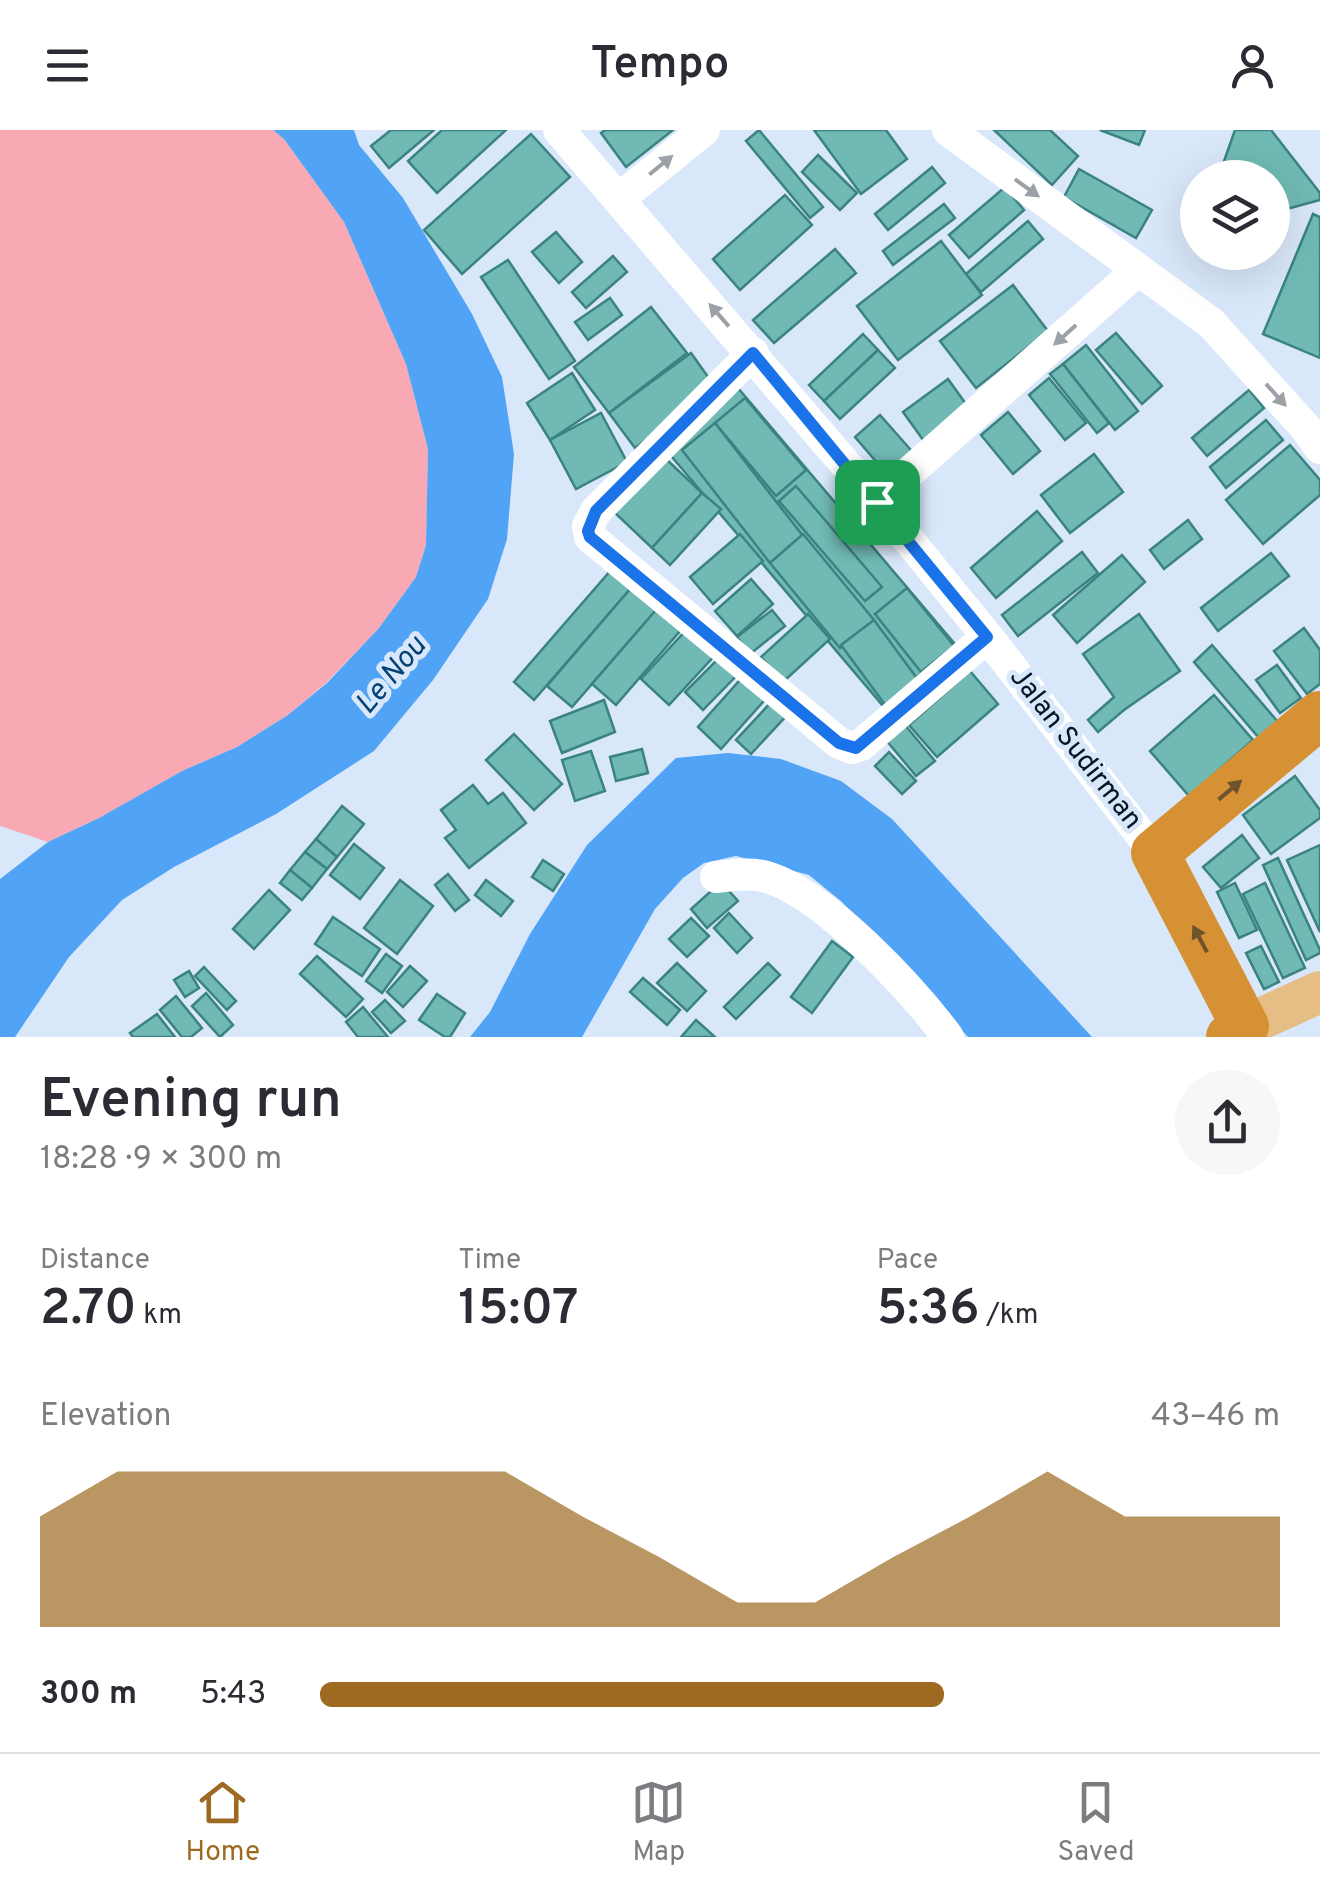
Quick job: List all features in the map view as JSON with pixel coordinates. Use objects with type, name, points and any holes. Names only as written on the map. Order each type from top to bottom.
[{"type":"highway","points":[[1155,853],[1320,715]]},
{"type":"highway","name":"Jalan Sudirman","points":[[1155,853],[1242,1033]]},
{"type":"main road","points":[[1242,1033],[1320,992]]},
{"type":"street","name":"Jalan Sudirman","points":[[559,130],[877,502],[1155,853]]},
{"type":"street","points":[[618,200],[704,130]]},
{"type":"street","points":[[948,130],[1211,323],[1320,448]]},
{"type":"street","points":[[877,502],[1138,270]]},
{"type":"street","points":[[753,353],[596,511],[588,526],[590,537],[848,747],[862,746],[987,637]]},
{"type":"street","points":[[716,877],[768,877],[806,896],[854,934],[948,1037]]},
{"type":"shaded area","points":[[0,130],[273,130],[284,139],[344,222],[406,364],[428,449],[426,545],[416,577],[379,628],[326,683],[288,715],[237,747],[182,771],[48,842],[0,826]]},
{"type":"water","name":"Le Nou","points":[[273,130],[354,130],[359,145],[403,198],[472,314],[502,377],[514,454],[507,539],[488,599],[433,680],[374,751],[276,814],[174,867],[122,900],[69,957],[15,1037],[0,1037],[0,879],[48,842],[182,771],[237,747],[288,715],[327,683],[379,628],[416,577],[426,545],[428,449],[406,364],[344,222],[284,139]]},
{"type":"water","points":[[728,753],[781,759],[841,781],[892,819],[1092,1037],[968,1037],[842,902],[809,875],[736,856],[704,863],[683,878],[655,909],[582,1037],[470,1037],[490,1012],[530,934],[587,845],[676,758]]},
{"type":"building","points":[[391,130],[434,130],[389,168],[371,146]]},
{"type":"building","points":[[442,130],[506,130],[437,193],[408,161]]},
{"type":"building","points":[[673,130],[626,167],[601,133]]},
{"type":"building","points":[[759,130],[823,207],[810,218],[746,141]]},
{"type":"building","points":[[814,130],[886,130],[907,159],[861,194]]},
{"type":"building","points":[[994,130],[1050,130],[1078,156],[1052,185]]},
{"type":"building","points":[[1100,130],[1145,130],[1139,145]]},
{"type":"building","points":[[1235,130],[1271,130],[1320,193],[1320,200],[1290,208],[1290,160],[1224,160]]},
{"type":"building","points":[[531,134],[570,177],[462,274],[424,230]]},
{"type":"building","points":[[818,155],[857,193],[840,210],[802,172]]},
{"type":"building","points":[[932,167],[945,183],[888,230],[875,214]]},
{"type":"building","points":[[1079,169],[1152,210],[1136,238],[1064,197]]},
{"type":"building","points":[[1005,187],[1024,210],[969,258],[949,235]]},
{"type":"building","points":[[785,195],[812,225],[740,290],[713,259]]},
{"type":"building","points":[[944,204],[955,218],[893,265],[883,251]]},
{"type":"building","points":[[1313,214],[1320,217],[1320,358],[1263,334]]},
{"type":"building","points":[[1028,221],[1043,239],[981,292],[966,274]]},
{"type":"building","points":[[556,232],[582,262],[559,283],[532,252]]},
{"type":"building","points":[[941,241],[982,295],[898,360],[857,306]]},
{"type":"building","points":[[835,249],[856,273],[774,343],[753,320]]},
{"type":"building","points":[[613,256],[627,272],[586,308],[572,292]]},
{"type":"building","points":[[508,260],[575,361],[549,379],[481,277]]},
{"type":"building","points":[[1013,285],[1048,331],[976,388],[940,341]]},
{"type":"building","points":[[610,298],[622,315],[588,340],[575,322]]},
{"type":"building","points":[[651,307],[687,353],[609,413],[574,367]]},
{"type":"building","points":[[1116,333],[1162,386],[1142,404],[1096,350]]},
{"type":"building","points":[[863,334],[878,350],[824,401],[809,385]]},
{"type":"building","points":[[1086,345],[1138,411],[1115,430],[1063,364]]},
{"type":"building","points":[[878,350],[895,368],[840,419],[824,401]]},
{"type":"building","points":[[691,353],[716,388],[635,448],[609,413]]},
{"type":"building","points":[[1063,364],[1109,423],[1097,433],[1050,374]]},
{"type":"building","points":[[572,373],[595,410],[550,440],[527,403]]},
{"type":"building","points":[[1049,378],[1086,423],[1065,440],[1029,395]]},
{"type":"building","points":[[948,379],[971,411],[926,444],[903,412]]},
{"type":"building","points":[[738,388],[955,644],[883,706],[666,450]]},
{"type":"building","points":[[1249,390],[1264,408],[1207,456],[1192,438]]},
{"type":"building","points":[[745,398],[806,470],[776,496],[715,423]]},
{"type":"building","points":[[1008,412],[1040,451],[1013,474],[981,435]]},
{"type":"building","points":[[601,413],[627,462],[576,489],[550,440]]},
{"type":"building","points":[[880,415],[918,458],[892,480],[855,437]]},
{"type":"building","points":[[1266,420],[1283,440],[1226,488],[1210,467]]},
{"type":"building","points":[[715,423],[803,536],[770,563],[682,450]]},
{"type":"building","points":[[1290,445],[1320,480],[1320,495],[1263,544],[1226,500]]},
{"type":"building","points":[[1094,454],[1123,492],[1070,533],[1041,495]]},
{"type":"building","points":[[664,457],[702,493],[652,548],[614,512]]},
{"type":"building","points":[[796,486],[882,587],[865,601],[779,501]]},
{"type":"building","points":[[702,493],[721,509],[670,565],[652,548]]},
{"type":"building","points":[[1037,511],[1062,541],[996,598],[971,568]]},
{"type":"building","points":[[1188,520],[1202,539],[1164,569],[1150,550]]},
{"type":"building","points":[[740,534],[763,561],[713,604],[690,577]]},
{"type":"building","points":[[803,534],[874,620],[840,648],[770,563]]},
{"type":"building","points":[[1082,552],[1098,573],[1018,636],[1002,615]]},
{"type":"building","points":[[1271,553],[1289,576],[1218,631],[1201,608]]},
{"type":"building","points":[[1122,555],[1145,582],[1077,643],[1053,615]]},
{"type":"building","points":[[611,570],[631,588],[534,700],[514,682]]},
{"type":"building","points":[[751,579],[773,604],[737,636],[715,611]]},
{"type":"building","points":[[631,588],[656,610],[572,707],[547,686]]},
{"type":"building","points":[[907,588],[954,646],[921,672],[875,614]]},
{"type":"building","points":[[656,610],[680,631],[616,705],[592,684]]},
{"type":"building","points":[[772,610],[785,626],[750,654],[737,637]]},
{"type":"building","points":[[808,614],[830,639],[783,682],[761,657]]},
{"type":"building","points":[[1139,614],[1180,671],[1098,732],[1088,720],[1114,697],[1083,654]]},
{"type":"building","points":[[874,620],[919,681],[886,706],[841,645]]},
{"type":"building","points":[[689,627],[717,653],[669,705],[641,679]]},
{"type":"building","points":[[1304,628],[1320,650],[1320,684],[1307,694],[1274,651]]},
{"type":"building","points":[[1212,645],[1278,722],[1259,738],[1194,662]]},
{"type":"building","points":[[726,651],[744,668],[703,710],[685,692]]},
{"type":"building","points":[[1277,665],[1301,698],[1280,713],[1256,680]]},
{"type":"building","points":[[970,671],[998,704],[937,757],[909,725]]},
{"type":"building","points":[[747,672],[771,693],[721,749],[698,727]]},
{"type":"building","points":[[1214,695],[1253,740],[1189,796],[1150,751]]},
{"type":"building","points":[[774,699],[789,713],[751,754],[736,740]]},
{"type":"building","points":[[604,700],[615,732],[562,753],[550,721]]},
{"type":"building","points":[[905,725],[935,761],[916,776],[886,740]]},
{"type":"building","points":[[514,734],[562,784],[534,810],[486,760]]},
{"type":"building","points":[[642,749],[648,773],[616,781],[610,757]]},
{"type":"building","points":[[591,751],[605,791],[575,801],[562,760]]},
{"type":"building","points":[[889,752],[916,781],[902,794],[875,766]]},
{"type":"building","points":[[1295,776],[1320,810],[1320,818],[1271,854],[1243,815]]},
{"type":"building","points":[[473,785],[488,804],[503,793],[526,823],[469,868],[445,838],[456,830],[441,810]]},
{"type":"building","points":[[342,806],[364,824],[337,857],[316,839]]},
{"type":"building","points":[[1242,835],[1259,858],[1221,888],[1203,867]]},
{"type":"building","points":[[316,839],[337,857],[327,869],[305,852]]},
{"type":"building","points":[[354,844],[384,868],[360,899],[330,875]]},
{"type":"building","points":[[1320,845],[1320,932],[1287,860]]},
{"type":"building","points":[[305,852],[327,869],[312,888],[290,870]]},
{"type":"building","points":[[1278,858],[1320,950],[1306,960],[1263,865]]},
{"type":"building","points":[[543,860],[564,874],[553,891],[532,877]]},
{"type":"building","points":[[290,870],[312,888],[302,900],[280,883]]},
{"type":"building","points":[[448,874],[469,900],[455,911],[435,885]]},
{"type":"building","points":[[400,880],[433,906],[397,954],[364,928]]},
{"type":"building","points":[[486,880],[513,901],[501,916],[475,895]]},
{"type":"building","points":[[721,882],[738,901],[707,928],[691,909]]},
{"type":"building","points":[[1235,883],[1257,930],[1239,938],[1217,892]]},
{"type":"building","points":[[1265,883],[1305,968],[1283,978],[1243,894]]},
{"type":"building","points":[[269,890],[290,910],[254,949],[233,929]]},
{"type":"building","points":[[729,913],[752,938],[737,953],[714,928]]},
{"type":"building","points":[[333,917],[380,949],[362,976],[315,944]]},
{"type":"building","points":[[691,918],[709,936],[687,957],[669,939]]},
{"type":"building","points":[[832,941],[853,957],[812,1013],[791,997]]},
{"type":"building","points":[[1261,946],[1279,982],[1264,989],[1246,953]]},
{"type":"building","points":[[386,954],[402,966],[382,993],[366,981]]},
{"type":"building","points":[[317,956],[363,999],[346,1017],[300,974]]},
{"type":"building","points":[[677,963],[706,991],[687,1011],[657,983]]},
{"type":"building","points":[[768,963],[780,975],[736,1019],[724,1007]]},
{"type":"building","points":[[410,966],[427,981],[403,1007],[387,992]]},
{"type":"building","points":[[204,967],[236,1001],[227,1010],[195,976]]},
{"type":"building","points":[[189,971],[199,988],[185,997],[174,980]]},
{"type":"building","points":[[643,978],[680,1010],[667,1025],[630,992]]},
{"type":"building","points":[[206,993],[233,1025],[220,1037],[192,1006]]},
{"type":"building","points":[[437,994],[465,1013],[450,1037],[419,1020]]},
{"type":"building","points":[[176,996],[202,1028],[191,1037],[182,1037],[160,1010]]},
{"type":"building","points":[[385,1000],[405,1021],[391,1033],[372,1012]]},
{"type":"building","points":[[363,1007],[388,1037],[358,1037],[346,1022]]},
{"type":"building","points":[[157,1014],[175,1037],[133,1037],[130,1033]]},
{"type":"building","points":[[696,1020],[715,1037],[681,1037]]},
{"type":"route","points":[[753,353],[877,502],[987,637],[856,748],[839,743],[590,537],[588,531],[596,511],[753,353]]}]
